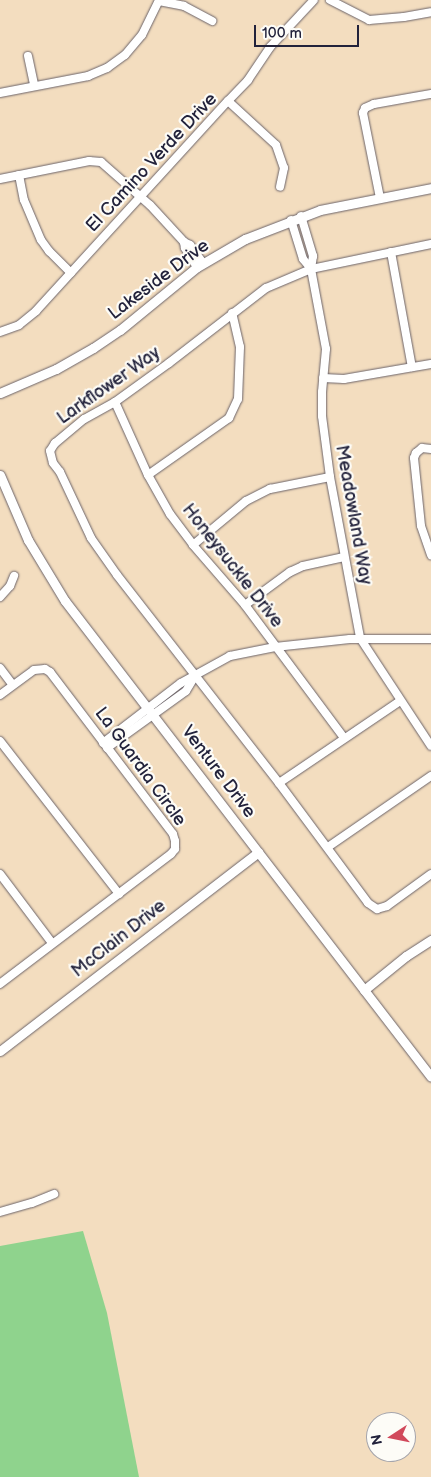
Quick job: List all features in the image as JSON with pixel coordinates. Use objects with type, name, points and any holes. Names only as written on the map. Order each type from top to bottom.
[{"type":"street","points":[[0,93],[88,76],[107,68],[125,55],[142,35],[159,0],[184,6],[212,20]]},
{"type":"street","name":"El Camino Verde Drive","points":[[0,332],[19,324],[36,311],[248,80],[270,47],[314,0]]},
{"type":"street","points":[[330,0],[369,20],[404,18],[431,12]]},
{"type":"street","points":[[28,56],[34,85]]},
{"type":"street","points":[[380,198],[363,112],[365,108],[374,104],[431,94]]},
{"type":"street","points":[[228,101],[276,146],[284,168],[280,187]]},
{"type":"street","points":[[0,179],[96,161],[101,162],[141,197],[184,242],[190,245],[200,265]]},
{"type":"street","points":[[18,175],[24,200],[42,240],[49,251],[71,272]]},
{"type":"street","name":"Lakeside Drive","points":[[0,393],[56,369],[93,348],[120,330],[200,265],[245,239],[300,216],[431,188]]},
{"type":"street","name":"Meadowland Way","points":[[300,216],[313,256],[311,269],[326,349],[322,416],[330,477],[360,638],[400,702],[431,746]]},
{"type":"street","name":"Meadowland Way","points":[[291,220],[304,259],[311,269]]},
{"type":"street","name":"Larkflower Way","points":[[431,244],[311,269],[266,288],[114,402],[84,419],[55,443],[50,451],[53,463],[60,472],[91,538],[116,575],[279,783],[368,903],[377,909],[387,906],[431,874]]},
{"type":"street","points":[[391,252],[412,367]]},
{"type":"street","points":[[148,475],[229,418],[238,399],[240,347],[232,313]]},
{"type":"street","points":[[323,378],[344,378],[431,364]]},
{"type":"street","name":"Honeysuckle Drive","points":[[114,402],[148,475],[170,514],[193,545],[245,605],[344,738]]},
{"type":"street","points":[[431,449],[422,448],[416,453],[414,458],[422,526],[431,555]]},
{"type":"street","name":"Venture Drive","points":[[0,474],[28,540],[49,576],[150,712],[431,1077]]},
{"type":"street","points":[[193,545],[246,500],[277,487],[330,477]]},
{"type":"street","points":[[245,605],[290,572],[303,566],[344,557]]},
{"type":"street","points":[[0,597],[10,586],[14,576]]},
{"type":"street","points":[[105,745],[150,712],[186,691],[195,676],[230,656],[275,647],[360,638],[431,639]]},
{"type":"street","points":[[0,668],[13,685]]},
{"type":"street","name":"La Guardia Circle","points":[[0,696],[34,670],[46,669],[50,672],[173,834],[175,841],[175,849],[171,854],[0,984]]},
{"type":"street","points":[[279,783],[400,702]]},
{"type":"street","points":[[0,741],[119,894]]},
{"type":"street","points":[[328,847],[431,776]]},
{"type":"street","name":"McClain Drive","points":[[0,1051],[258,852]]},
{"type":"street","points":[[0,874],[52,943]]},
{"type":"street","points":[[364,990],[406,956],[431,940]]},
{"type":"street","points":[[0,1212],[32,1203],[54,1194]]},
{"type":"green space","points":[[83,1231],[107,1313],[139,1477],[0,1477],[0,1246]]}]
